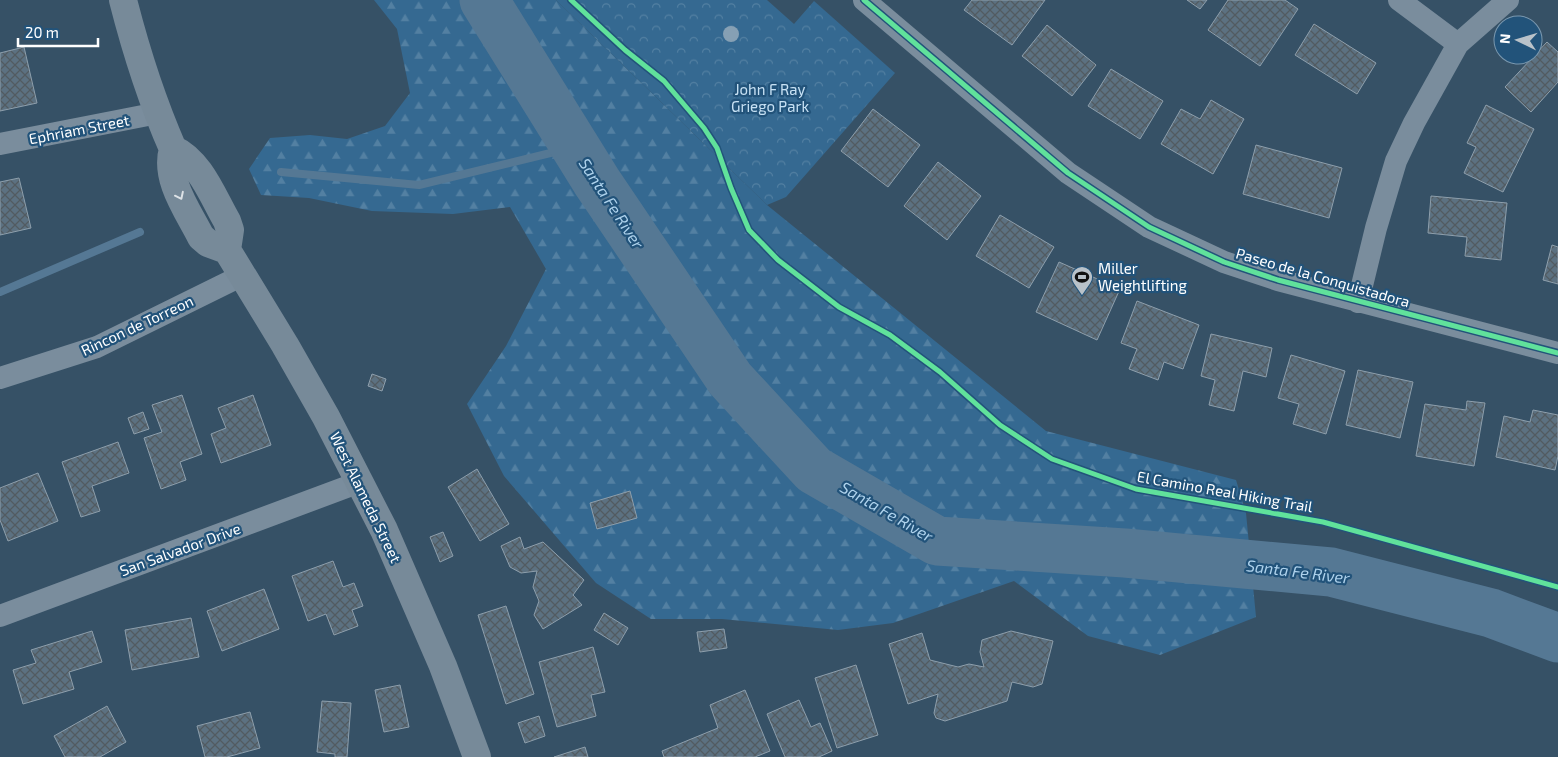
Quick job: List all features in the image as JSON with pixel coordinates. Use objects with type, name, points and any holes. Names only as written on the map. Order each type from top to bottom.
[{"type":"street","name":"West Alameda Street","points":[[123,0],[140,64],[174,149],[170,159],[170,170],[173,180],[201,237],[208,244],[228,250],[326,417],[384,530],[424,621],[477,757]]},
{"type":"street","name":"Paseo de la Conquistadora","points":[[864,0],[1068,173],[1149,227],[1224,262],[1304,288],[1558,353]]},
{"type":"street","points":[[1399,0],[1458,44]]},
{"type":"street","points":[[1358,302],[1376,228],[1396,161],[1414,123],[1458,44],[1508,0]]},
{"type":"street","name":"Ephriam Street","points":[[0,144],[158,113]]},
{"type":"street","name":"Rincon de Torreon","points":[[0,378],[96,347],[243,275]]},
{"type":"street","name":"San Salvador Drive","points":[[0,616],[360,482]]},
{"type":"green space","points":[[374,0],[556,0],[767,205],[1046,431],[1236,480],[1246,513],[1256,617],[1160,655],[1088,636],[1014,581],[893,623],[838,630],[722,619],[651,619],[596,583],[504,476],[467,404],[506,346],[546,269],[510,207],[453,214],[372,211],[309,198],[261,195],[249,169],[270,138],[310,135],[347,139],[385,126],[410,93],[397,29]]},
{"type":"green space","name":"John F Ray Griego Park","points":[[556,0],[767,0],[794,24],[814,1],[895,73],[786,197],[767,205]]},
{"type":"building","points":[[972,0],[1045,0],[1012,45],[964,10]]},
{"type":"building","points":[[1187,0],[1207,0],[1200,9]]},
{"type":"building","points":[[1228,0],[1285,0],[1298,9],[1260,66],[1208,30]]},
{"type":"building","points":[[1314,24],[1376,63],[1357,94],[1295,55]]},
{"type":"building","points":[[1047,25],[1096,65],[1072,96],[1022,56]]},
{"type":"building","points":[[1547,42],[1558,52],[1558,82],[1531,112],[1505,87],[1526,65],[1543,65],[1543,46]]},
{"type":"building","points":[[24,47],[37,103],[0,111],[0,53]]},
{"type":"building","points":[[1111,69],[1163,101],[1140,139],[1088,106]]},
{"type":"building","points":[[1211,100],[1244,119],[1213,174],[1161,144],[1181,109],[1200,119]]},
{"type":"building","points":[[1486,105],[1534,129],[1503,192],[1464,173],[1476,147],[1467,143]]},
{"type":"building","points":[[873,109],[920,145],[888,187],[841,151]]},
{"type":"building","points":[[1256,145],[1342,168],[1329,218],[1243,194]]},
{"type":"building","points":[[938,162],[981,196],[947,240],[904,206]]},
{"type":"building","points":[[19,178],[31,228],[0,235],[0,182]]},
{"type":"building","points":[[1431,196],[1507,203],[1501,260],[1465,256],[1467,237],[1428,233]]},
{"type":"building","points":[[1000,215],[1054,247],[1029,288],[976,256]]},
{"type":"building","points":[[1552,245],[1558,247],[1558,284],[1543,280]]},
{"type":"building","points":[[1059,262],[1120,289],[1097,340],[1036,312]]},
{"type":"building","points":[[1137,301],[1199,325],[1183,369],[1164,362],[1158,380],[1129,369],[1137,349],[1121,343]]},
{"type":"building","points":[[1211,334],[1272,348],[1266,377],[1243,371],[1234,411],[1209,405],[1215,380],[1201,376]]},
{"type":"building","points":[[1291,355],[1345,371],[1326,434],[1293,424],[1299,404],[1278,398]]},
{"type":"building","points":[[1358,370],[1413,382],[1400,438],[1346,425]]},
{"type":"building","points":[[372,374],[386,379],[382,391],[368,386]]},
{"type":"building","points":[[182,395],[202,454],[180,462],[186,480],[161,489],[144,438],[162,432],[152,405]]},
{"type":"building","points":[[253,395],[271,445],[221,463],[211,434],[226,428],[218,408]]},
{"type":"building","points":[[1467,401],[1485,403],[1474,466],[1416,456],[1425,404],[1466,410]]},
{"type":"building","points":[[1533,410],[1558,415],[1558,456],[1555,470],[1496,457],[1504,416],[1530,422]]},
{"type":"building","points":[[143,412],[149,429],[134,434],[128,418]]},
{"type":"building","points":[[118,442],[129,473],[92,486],[100,511],[81,517],[62,462]]},
{"type":"building","points":[[477,469],[509,524],[480,541],[448,487]]},
{"type":"building","points":[[38,473],[58,521],[8,541],[0,520],[0,488]]},
{"type":"building","points":[[630,491],[637,518],[597,529],[590,503]]},
{"type":"building","points":[[443,532],[453,556],[440,562],[430,537]]},
{"type":"building","points":[[520,537],[524,549],[543,542],[584,580],[573,595],[582,605],[543,629],[534,615],[539,601],[533,587],[537,571],[521,573],[510,567],[501,546]]},
{"type":"building","points":[[333,561],[343,587],[354,583],[363,606],[352,610],[358,626],[334,635],[326,614],[308,621],[292,576]]},
{"type":"building","points":[[264,589],[279,629],[222,651],[207,611]]},
{"type":"building","points":[[506,606],[534,694],[506,704],[478,615]]},
{"type":"building","points":[[604,613],[628,628],[618,645],[594,630]]},
{"type":"building","points":[[191,618],[199,657],[132,670],[125,630]]},
{"type":"building","points":[[724,629],[727,648],[700,652],[697,632]]},
{"type":"building","points":[[92,631],[102,662],[69,672],[74,689],[23,704],[13,670],[36,663],[31,650]]},
{"type":"building","points":[[1011,631],[1053,641],[1042,684],[1033,687],[1012,682],[1007,701],[945,721],[936,718],[934,713],[938,694],[908,704],[889,644],[922,633],[930,660],[958,667],[969,664],[984,667],[980,652],[982,640]]},
{"type":"building","points":[[593,647],[605,692],[591,695],[596,716],[557,727],[539,662]]},
{"type":"building","points":[[856,665],[878,735],[837,748],[815,678]]},
{"type":"building","points":[[400,685],[409,727],[384,732],[375,690]]},
{"type":"building","points":[[745,690],[770,751],[755,757],[664,757],[662,751],[718,728],[710,705]]},
{"type":"building","points":[[799,700],[811,727],[820,723],[832,751],[819,757],[785,757],[767,714]]},
{"type":"building","points":[[322,701],[351,703],[347,757],[335,757],[335,754],[317,752]]},
{"type":"building","points":[[107,706],[126,742],[100,757],[65,757],[54,736]]},
{"type":"building","points":[[250,712],[260,748],[227,757],[205,757],[197,726]]},
{"type":"building","points":[[539,716],[545,736],[525,743],[518,723]]},
{"type":"building","points":[[585,747],[588,757],[554,757]]},
{"type":"waterway","name":"Santa Fe River","points":[[484,0],[597,182],[730,379],[814,470],[937,541],[1125,553],[1331,572],[1491,613],[1558,638]]},
{"type":"waterway","points":[[281,172],[419,185],[575,147]]},
{"type":"waterway","points":[[0,292],[140,232]]},
{"type":"cycle path","name":"El Camino Real Hiking Trail","points":[[571,0],[625,50],[664,81],[704,128],[717,148],[749,230],[778,260],[839,307],[890,335],[940,372],[1000,425],[1052,459],[1136,489],[1323,522],[1558,587]]},
{"type":"cycle path","points":[[864,0],[1068,173],[1149,227],[1224,262],[1278,280],[1558,353]]},
{"type":"place","name":"Miller Weightlifting","points":[[1082,296]]}]
